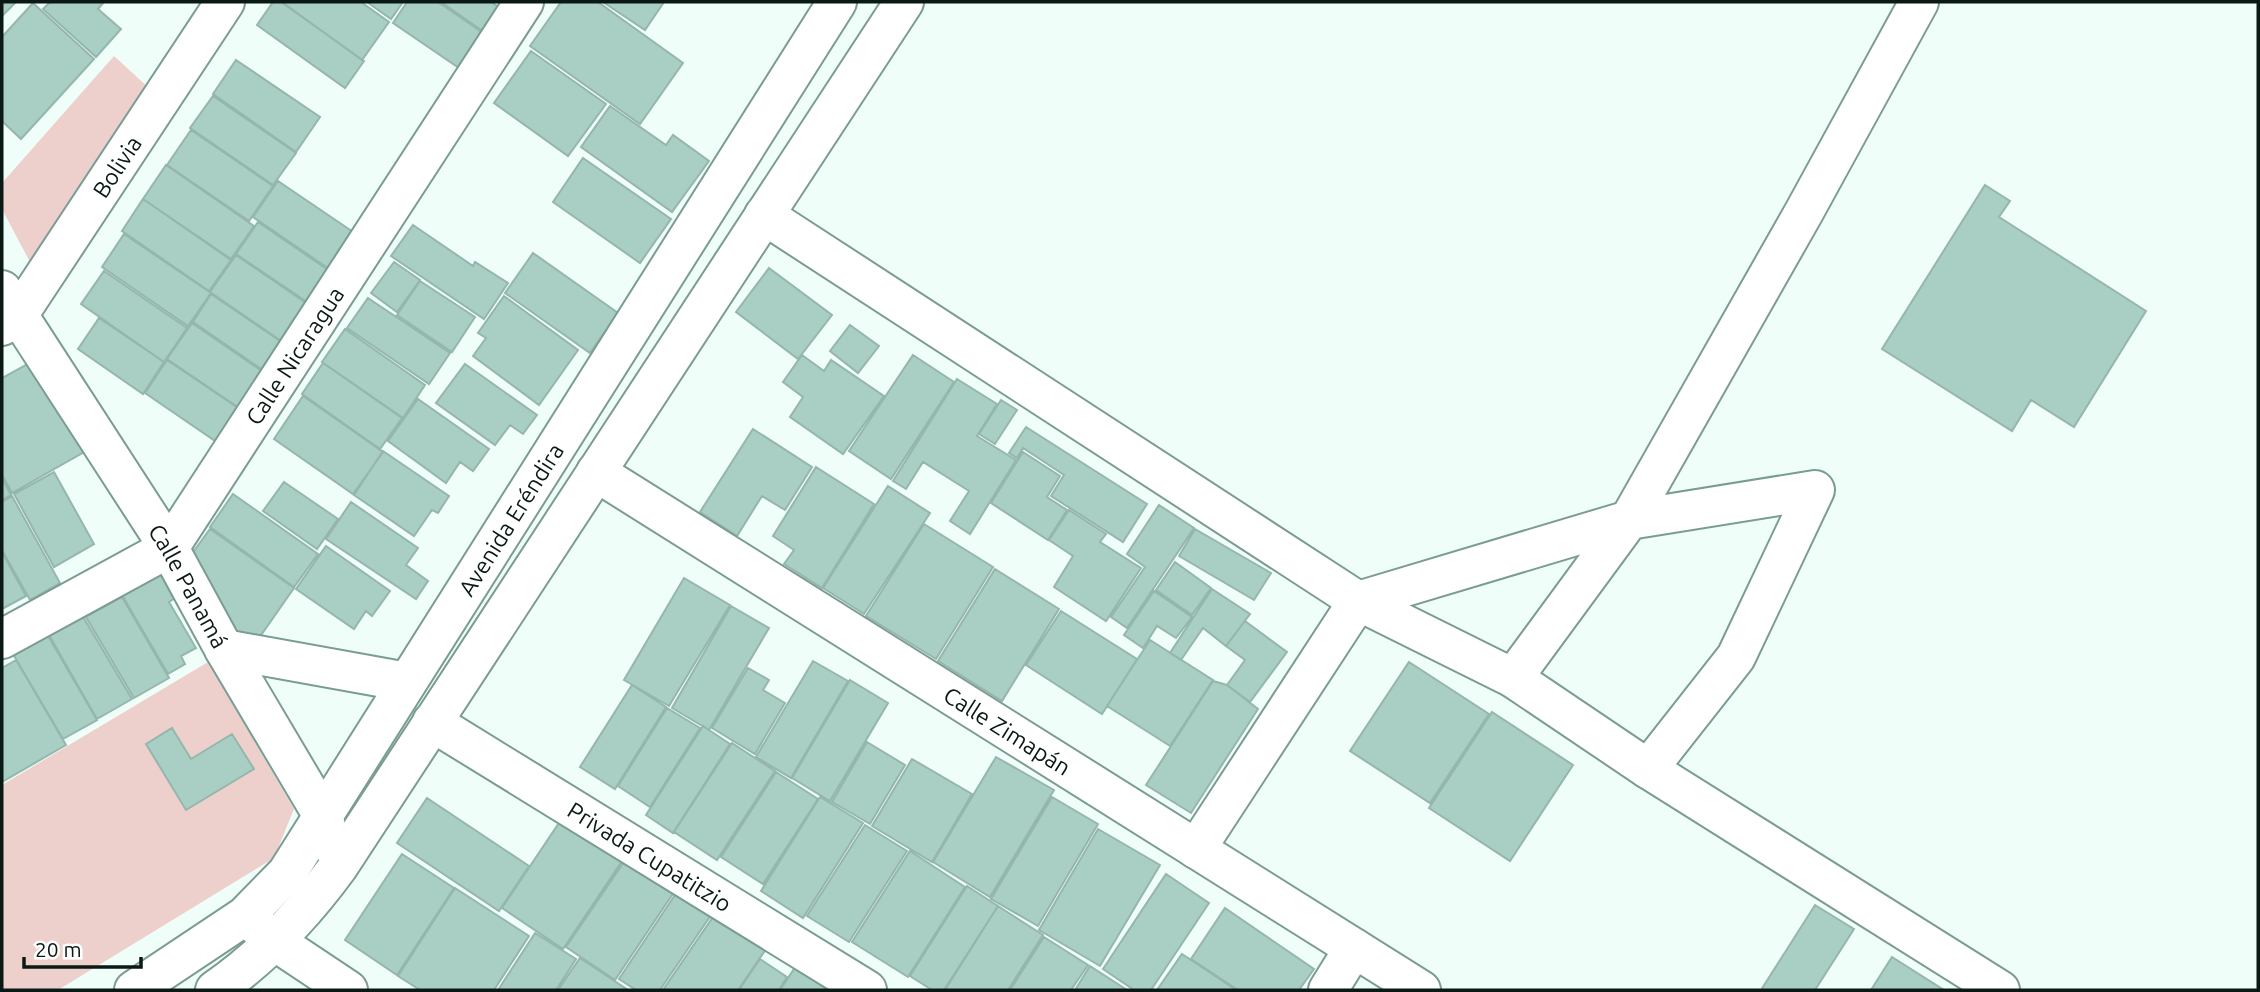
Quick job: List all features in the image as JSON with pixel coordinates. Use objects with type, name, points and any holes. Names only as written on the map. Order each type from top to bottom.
[{"type":"street","name":"Bolivia","points":[[7,311],[225,2]]},
{"type":"street","name":"Calle Nicaragua","points":[[2,639],[169,548],[524,2]]},
{"type":"street","name":"Avenida Eréndira","points":[[134,990],[245,916],[287,873],[837,2]]},
{"type":"street","name":"Avenida Eréndira","points":[[215,990],[276,942],[310,905],[338,867],[904,2]]},
{"type":"street","points":[[1513,678],[1629,520],[1804,212],[1919,2]]},
{"type":"street","points":[[764,215],[1358,601],[1513,678],[1648,769],[2000,990]]},
{"type":"street","name":"Calle Panamá","points":[[7,311],[169,548],[224,649],[323,816],[338,867]]},
{"type":"street","name":"Calle Zimapán","points":[[596,471],[1421,990]]},
{"type":"street","points":[[1196,849],[1358,601],[1629,520],[1815,489],[1736,657],[1648,769]]},
{"type":"street","points":[[224,649],[407,682]]},
{"type":"street","name":"Privada Cupatitzio","points":[[432,722],[867,990]]},
{"type":"street","points":[[245,916],[276,942],[348,990]]},
{"type":"street","points":[[1328,990],[1354,948]]},
{"type":"shaded area","points":[[114,56],[150,89],[32,266],[2,209],[2,183]]},
{"type":"shaded area","points":[[208,662],[294,809],[274,858],[58,990],[2,990],[2,785]]},
{"type":"building","points":[[2,2],[16,2],[2,16]]},
{"type":"building","points":[[50,2],[104,2],[98,9],[121,29],[96,57],[43,9]]},
{"type":"building","points":[[273,2],[281,2],[364,61],[345,88],[257,25]]},
{"type":"building","points":[[282,2],[361,2],[389,22],[362,60]]},
{"type":"building","points":[[367,2],[403,2],[391,19]]},
{"type":"building","points":[[407,2],[438,2],[489,37],[465,72],[393,23]]},
{"type":"building","points":[[441,2],[491,2],[503,10],[487,34]]},
{"type":"building","points":[[561,2],[598,2],[683,63],[640,124],[530,46]]},
{"type":"building","points":[[603,2],[664,2],[645,30]]},
{"type":"building","points":[[33,3],[94,59],[21,139],[2,121],[2,37]]},
{"type":"building","points":[[531,51],[606,104],[568,156],[494,103]]},
{"type":"building","points":[[236,60],[320,117],[296,152],[213,94]]},
{"type":"building","points":[[213,96],[296,153],[273,185],[190,128]]},
{"type":"building","points":[[610,106],[666,145],[673,135],[709,161],[672,212],[581,147]]},
{"type":"building","points":[[191,130],[273,186],[249,221],[167,165]]},
{"type":"building","points":[[583,158],[671,219],[640,263],[553,202]]},
{"type":"building","points":[[166,165],[254,226],[231,259],[143,199]]},
{"type":"building","points":[[278,181],[359,236],[335,273],[253,217]]},
{"type":"building","points":[[1985,185],[2010,201],[1999,217],[2146,311],[2074,427],[2031,400],[2012,431],[1882,349]]},
{"type":"building","points":[[143,199],[231,260],[209,291],[122,231]]},
{"type":"building","points":[[258,222],[334,274],[313,306],[236,254]]},
{"type":"building","points":[[413,225],[473,266],[475,262],[508,283],[484,319],[391,256]]},
{"type":"building","points":[[124,234],[211,293],[188,326],[102,267]]},
{"type":"building","points":[[533,253],[618,313],[590,353],[505,293]]},
{"type":"building","points":[[236,255],[312,307],[287,345],[210,292]]},
{"type":"building","points":[[394,262],[420,280],[397,312],[371,293]]},
{"type":"building","points":[[769,268],[832,315],[798,359],[736,312]]},
{"type":"building","points":[[104,271],[187,328],[164,362],[81,304]]},
{"type":"building","points":[[420,281],[475,317],[452,352],[397,315]]},
{"type":"building","points":[[211,294],[286,345],[267,373],[193,322]]},
{"type":"building","points":[[504,296],[578,350],[539,405],[473,356],[486,338],[478,333]]},
{"type":"building","points":[[368,298],[450,353],[429,384],[347,328]]},
{"type":"building","points":[[99,318],[164,362],[143,394],[78,349]]},
{"type":"building","points":[[192,323],[272,378],[248,414],[167,359]]},
{"type":"building","points":[[850,325],[879,346],[858,373],[830,351]]},
{"type":"building","points":[[345,329],[425,385],[403,418],[322,362]]},
{"type":"building","points":[[802,355],[824,371],[831,360],[884,396],[843,454],[790,417],[803,397],[783,382]]},
{"type":"building","points":[[913,355],[954,382],[891,479],[849,451]]},
{"type":"building","points":[[167,360],[247,414],[224,447],[145,393]]},
{"type":"building","points":[[33,361],[84,452],[12,493],[2,475],[2,378]]},
{"type":"building","points":[[323,363],[402,418],[380,449],[302,394]]},
{"type":"building","points":[[465,364],[537,415],[523,434],[510,425],[495,445],[436,403]]},
{"type":"building","points":[[957,379],[997,404],[977,436],[1016,460],[970,534],[950,521],[969,491],[923,462],[906,489],[893,481]]},
{"type":"building","points":[[303,396],[383,452],[353,494],[274,439]]},
{"type":"building","points":[[418,399],[489,449],[473,471],[460,462],[446,483],[388,441]]},
{"type":"building","points":[[1001,400],[1017,410],[995,444],[979,434]]},
{"type":"building","points":[[1026,427],[1147,504],[1123,542],[1051,496],[1064,475],[1023,448],[1017,458],[1009,453]]},
{"type":"building","points":[[753,429],[812,467],[785,510],[762,496],[737,536],[700,512]]},
{"type":"building","points":[[383,451],[449,496],[438,513],[432,510],[414,536],[354,495]]},
{"type":"building","points":[[1023,452],[1060,476],[1047,497],[1067,510],[1048,540],[991,503]]},
{"type":"building","points":[[816,467],[874,504],[822,588],[784,564],[794,550],[773,536]]},
{"type":"building","points":[[54,472],[94,544],[54,567],[14,494]]},
{"type":"building","points":[[2,478],[11,495],[2,500]]},
{"type":"building","points":[[284,482],[338,519],[317,549],[263,511]]},
{"type":"building","points":[[888,486],[930,513],[864,614],[823,588]]},
{"type":"building","points":[[233,494],[318,554],[294,587],[210,527]]},
{"type":"building","points":[[12,496],[60,583],[30,600],[2,550],[2,502]]},
{"type":"building","points":[[351,502],[418,548],[406,565],[428,581],[416,599],[326,539]]},
{"type":"building","points":[[1159,505],[1194,528],[1127,628],[1111,617],[1145,567],[1127,554]]},
{"type":"building","points":[[1069,510],[1106,534],[1100,542],[1141,568],[1106,621],[1054,587],[1073,556],[1049,540]]},
{"type":"building","points":[[924,524],[993,567],[936,659],[866,616]]},
{"type":"building","points":[[210,529],[294,588],[252,648],[223,628],[188,559]]},
{"type":"building","points":[[1195,529],[1271,573],[1254,600],[1179,556]]},
{"type":"building","points":[[326,546],[390,591],[372,616],[366,611],[354,629],[296,589]]},
{"type":"building","points":[[2,552],[26,596],[2,609]]},
{"type":"building","points":[[1175,562],[1211,588],[1192,615],[1156,590]]},
{"type":"building","points":[[995,569],[1059,609],[1002,701],[938,661]]},
{"type":"building","points":[[163,572],[178,596],[169,602],[196,648],[181,656],[185,664],[168,674],[122,595]]},
{"type":"building","points":[[684,578],[730,605],[669,706],[624,680]]},
{"type":"building","points":[[1212,589],[1250,614],[1226,646],[1203,628],[1181,660],[1170,653]]},
{"type":"building","points":[[1154,591],[1192,617],[1176,638],[1157,626],[1143,648],[1124,635]]},
{"type":"building","points":[[122,597],[169,678],[134,698],[86,617]]},
{"type":"building","points":[[731,606],[769,628],[709,730],[672,708]]},
{"type":"building","points":[[1061,611],[1137,659],[1102,714],[1026,665]]},
{"type":"building","points":[[82,615],[132,699],[97,719],[49,635]]},
{"type":"building","points":[[1245,621],[1287,652],[1250,702],[1227,685],[1245,660],[1226,646]]},
{"type":"building","points":[[47,634],[97,720],[63,739],[13,654]]},
{"type":"building","points":[[1150,640],[1213,680],[1170,746],[1107,706]]},
{"type":"building","points":[[16,660],[66,745],[2,782],[2,668]]},
{"type":"building","points":[[813,661],[848,681],[791,778],[756,757]]},
{"type":"building","points":[[1409,662],[1489,714],[1430,803],[1350,751]]},
{"type":"building","points":[[748,668],[769,680],[763,690],[785,703],[755,754],[712,728]]},
{"type":"building","points":[[850,680],[888,703],[830,801],[792,778]]},
{"type":"building","points":[[1213,681],[1227,685],[1258,709],[1191,813],[1146,785]]},
{"type":"building","points":[[632,685],[666,707],[615,789],[580,767]]},
{"type":"building","points":[[667,708],[700,728],[650,807],[618,786]]},
{"type":"building","points":[[1492,712],[1573,765],[1510,861],[1429,808]]},
{"type":"building","points":[[703,726],[730,744],[673,833],[646,815]]},
{"type":"building","points":[[172,728],[191,759],[232,734],[254,769],[186,810],[146,744]]},
{"type":"building","points":[[867,742],[905,765],[870,824],[832,802]]},
{"type":"building","points":[[732,743],[775,771],[717,860],[674,832]]},
{"type":"building","points":[[996,757],[1054,790],[990,897],[933,862]]},
{"type":"building","points":[[912,759],[972,794],[932,862],[872,826]]},
{"type":"building","points":[[776,772],[818,799],[763,884],[721,857]]},
{"type":"building","points":[[820,797],[863,823],[803,918],[761,891]]},
{"type":"building","points":[[1052,797],[1098,824],[1038,926],[991,899]]},
{"type":"building","points":[[427,798],[529,866],[499,911],[397,843]]},
{"type":"building","points":[[561,820],[622,861],[563,949],[502,908]]},
{"type":"building","points":[[865,825],[907,851],[849,942],[807,916]]},
{"type":"building","points":[[1098,829],[1160,865],[1100,966],[1039,930]]},
{"type":"building","points":[[910,851],[965,887],[908,977],[852,942]]},
{"type":"building","points":[[402,854],[454,888],[397,975],[345,940]]},
{"type":"building","points":[[626,859],[674,892],[615,980],[566,947]]},
{"type":"building","points":[[1166,874],[1209,903],[1151,990],[1134,990],[1103,969]]},
{"type":"building","points":[[967,886],[998,906],[944,990],[932,990],[910,976]]},
{"type":"building","points":[[455,888],[529,936],[494,990],[420,990],[398,976]]},
{"type":"building","points":[[677,892],[711,915],[660,990],[636,990],[619,979]]},
{"type":"building","points":[[1815,905],[1854,929],[1815,990],[1761,990]]},
{"type":"building","points":[[998,906],[1043,935],[1008,990],[945,990]]},
{"type":"building","points":[[1225,908],[1314,969],[1299,990],[1238,990],[1191,959]]},
{"type":"building","points":[[715,914],[766,949],[738,990],[663,990]]},
{"type":"building","points":[[535,933],[576,959],[556,990],[498,990]]},
{"type":"building","points":[[1044,937],[1088,965],[1071,990],[1010,990]]},
{"type":"building","points":[[1182,954],[1236,990],[1157,990]]},
{"type":"building","points":[[1892,957],[1944,990],[1871,990]]},
{"type":"building","points":[[580,958],[628,990],[558,990]]},
{"type":"building","points":[[760,959],[787,977],[779,990],[739,990]]},
{"type":"building","points":[[798,963],[833,990],[780,990]]},
{"type":"building","points":[[1090,966],[1127,990],[1075,990]]}]
